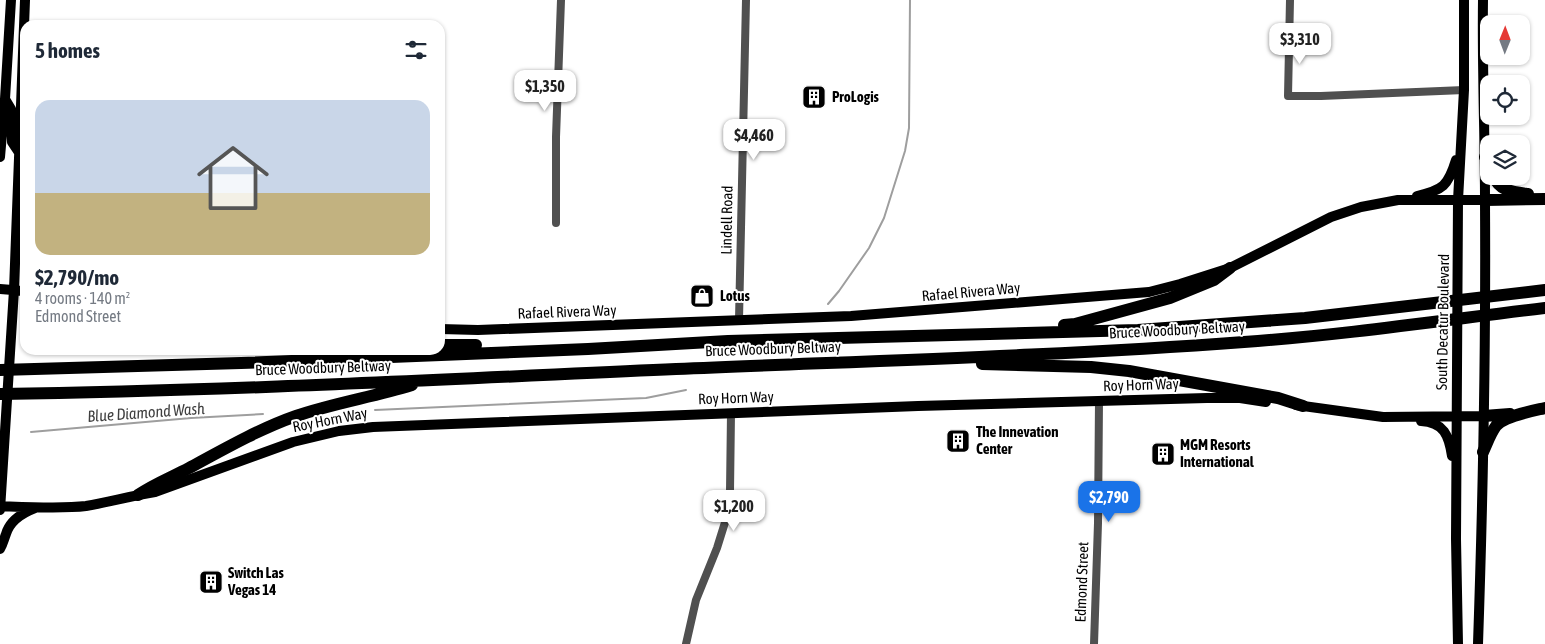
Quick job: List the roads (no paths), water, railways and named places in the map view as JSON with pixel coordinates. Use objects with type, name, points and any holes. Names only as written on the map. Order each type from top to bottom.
[{"type":"highway","points":[[1498,185],[1505,190],[1545,198]]},
{"type":"highway","points":[[1485,200],[1545,198]]},
{"type":"highway","points":[[1007,334],[1037,328],[1076,324],[1170,298],[1214,280],[1230,268]]},
{"type":"highway","name":"Bruce Woodbury Beltway","points":[[445,355],[728,341],[1138,330],[1296,318],[1545,290]]},
{"type":"highway","name":"Bruce Woodbury Beltway","points":[[0,394],[78,393],[431,380],[990,356],[1242,342],[1302,337],[1545,308]]},
{"type":"highway","points":[[445,345],[560,345],[588,349]]},
{"type":"highway","name":"Bruce Woodbury Beltway","points":[[0,370],[435,355]]},
{"type":"highway","points":[[897,360],[1013,366],[1091,367],[1129,371],[1278,398],[1303,406]]},
{"type":"highway","points":[[138,494],[224,449],[296,416],[431,380]]},
{"type":"highway","points":[[1483,452],[1498,424],[1508,418],[1545,408]]},
{"type":"highway","points":[[1484,416],[1527,412]]},
{"type":"main road","points":[[0,157],[11,0]]},
{"type":"main road","points":[[24,20],[25,0]]},
{"type":"main road","name":"South Decatur Boulevard","points":[[1458,644],[1456,479],[1458,200],[1464,90],[1464,0]]},
{"type":"main road","points":[[1483,0],[1482,66],[1486,135]]},
{"type":"main road","points":[[0,510],[11,340],[20,291],[16,239],[20,154],[12,142],[11,109],[5,99]]},
{"type":"main road","points":[[1398,200],[1435,192],[1444,186],[1451,176],[1461,145]]},
{"type":"main road","points":[[1478,644],[1484,416],[1486,185]]},
{"type":"main road","name":"Rafael Rivera Way","points":[[445,329],[478,330],[896,313],[1149,292],[1230,268],[1331,217],[1361,206],[1398,200],[1485,200]]},
{"type":"main road","points":[[16,239],[20,249]]},
{"type":"main road","points":[[0,289],[20,291]]},
{"type":"main road","name":"Roy Horn Way","points":[[0,506],[83,506],[116,501],[138,494],[155,492],[293,442],[340,431],[373,427],[731,413],[1207,398],[1240,398],[1383,417],[1484,416]]},
{"type":"main road","points":[[1383,417],[1392,420],[1432,422],[1440,427],[1447,435],[1456,479]]},
{"type":"main road","points":[[0,549],[8,528],[13,522],[26,512],[40,506]]},
{"type":"street","points":[[556,223],[556,137],[561,0]]},
{"type":"street","name":"Lindell Road","points":[[739,320],[746,0]]},
{"type":"street","points":[[1290,0],[1288,96],[1464,90]]},
{"type":"street","name":"Edmond Street","points":[[1094,644],[1098,523],[1099,401]]},
{"type":"street","points":[[686,644],[696,600],[717,548],[727,516],[730,491],[731,413]]},
{"type":"waterway","points":[[828,304],[869,248],[884,218],[905,151],[909,128],[910,0]]},
{"type":"waterway","points":[[375,410],[646,398],[686,390]]},
{"type":"waterway","name":"Blue Diamond Wash","points":[[31,432],[191,418],[263,414]]},
{"type":"place","name":"ProLogis","points":[[814,97]]},
{"type":"place","name":"Lotus","points":[[702,296]]},
{"type":"place","name":"The Innevation Center","points":[[958,441]]},
{"type":"place","name":"MGM Resorts International","points":[[1163,454]]},
{"type":"place","name":"Switch Las Vegas 14","points":[[211,582]]}]
